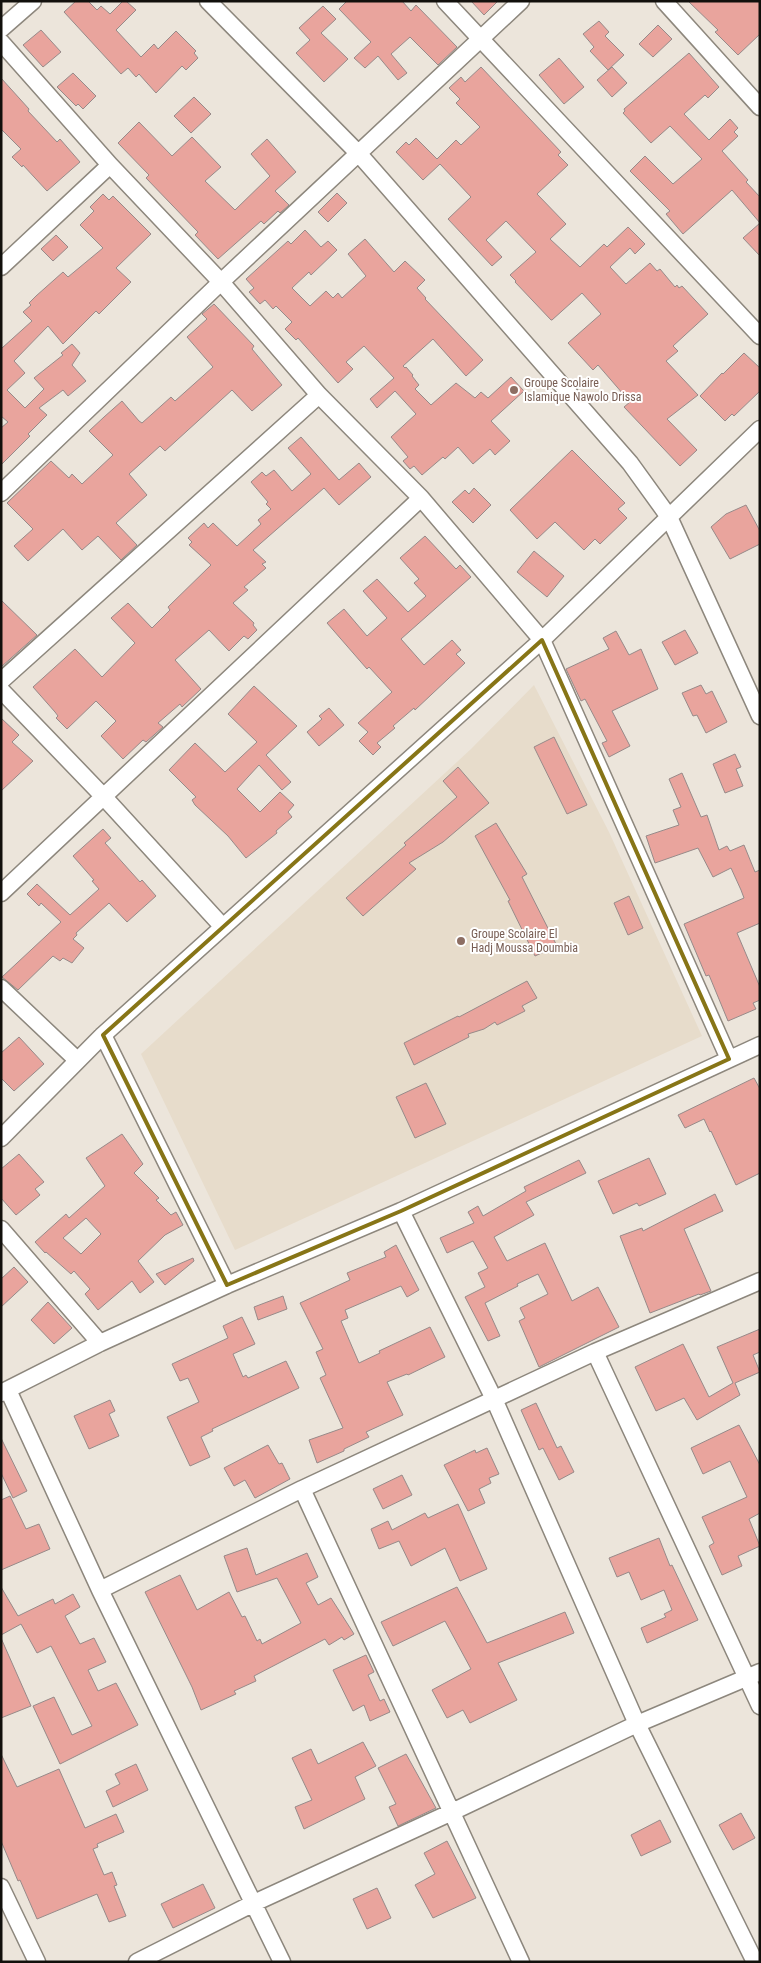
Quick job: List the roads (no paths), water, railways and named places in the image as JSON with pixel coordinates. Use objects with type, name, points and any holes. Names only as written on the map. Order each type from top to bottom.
[{"type":"street","points":[[1,29],[33,1]]},
{"type":"street","points":[[208,1],[359,154],[630,463],[669,517],[760,716]]},
{"type":"street","points":[[445,1],[760,336]]},
{"type":"street","points":[[1,493],[221,282],[522,1]]},
{"type":"street","points":[[664,1],[760,107]]},
{"type":"street","points":[[1,42],[110,165],[221,282],[319,395],[421,498],[542,640],[729,1059]]},
{"type":"street","points":[[1,267],[110,165]]},
{"type":"street","points":[[1,681],[319,395]]},
{"type":"street","points":[[1,1138],[103,1034],[542,640],[760,429]]},
{"type":"street","points":[[1,893],[421,498]]},
{"type":"street","points":[[1,690],[103,796],[223,927]]},
{"type":"street","points":[[1,988],[76,1060]]},
{"type":"street","points":[[103,1034],[227,1285]]},
{"type":"street","points":[[282,1962],[5,1391],[100,1343],[227,1285],[401,1211],[760,1045]]},
{"type":"street","points":[[401,1211],[494,1399],[637,1724],[755,1962]]},
{"type":"street","points":[[1,1230],[100,1343]]},
{"type":"street","points":[[100,1590],[302,1489],[494,1399],[595,1352],[760,1281]]},
{"type":"street","points":[[595,1352],[753,1675],[760,1706]]},
{"type":"street","points":[[302,1489],[521,1962]]},
{"type":"street","points":[[137,1962],[254,1904],[637,1724],[753,1675]]},
{"type":"street","points":[[1,1887],[37,1962]]},
{"type":"place","name":"Groupe Scolaire Islamique Nawolo Drissa","points":[[514,390]]},
{"type":"place","name":"Groupe Scolaire El Hadj Moussa Doumbia","points":[[461,941]]}]
